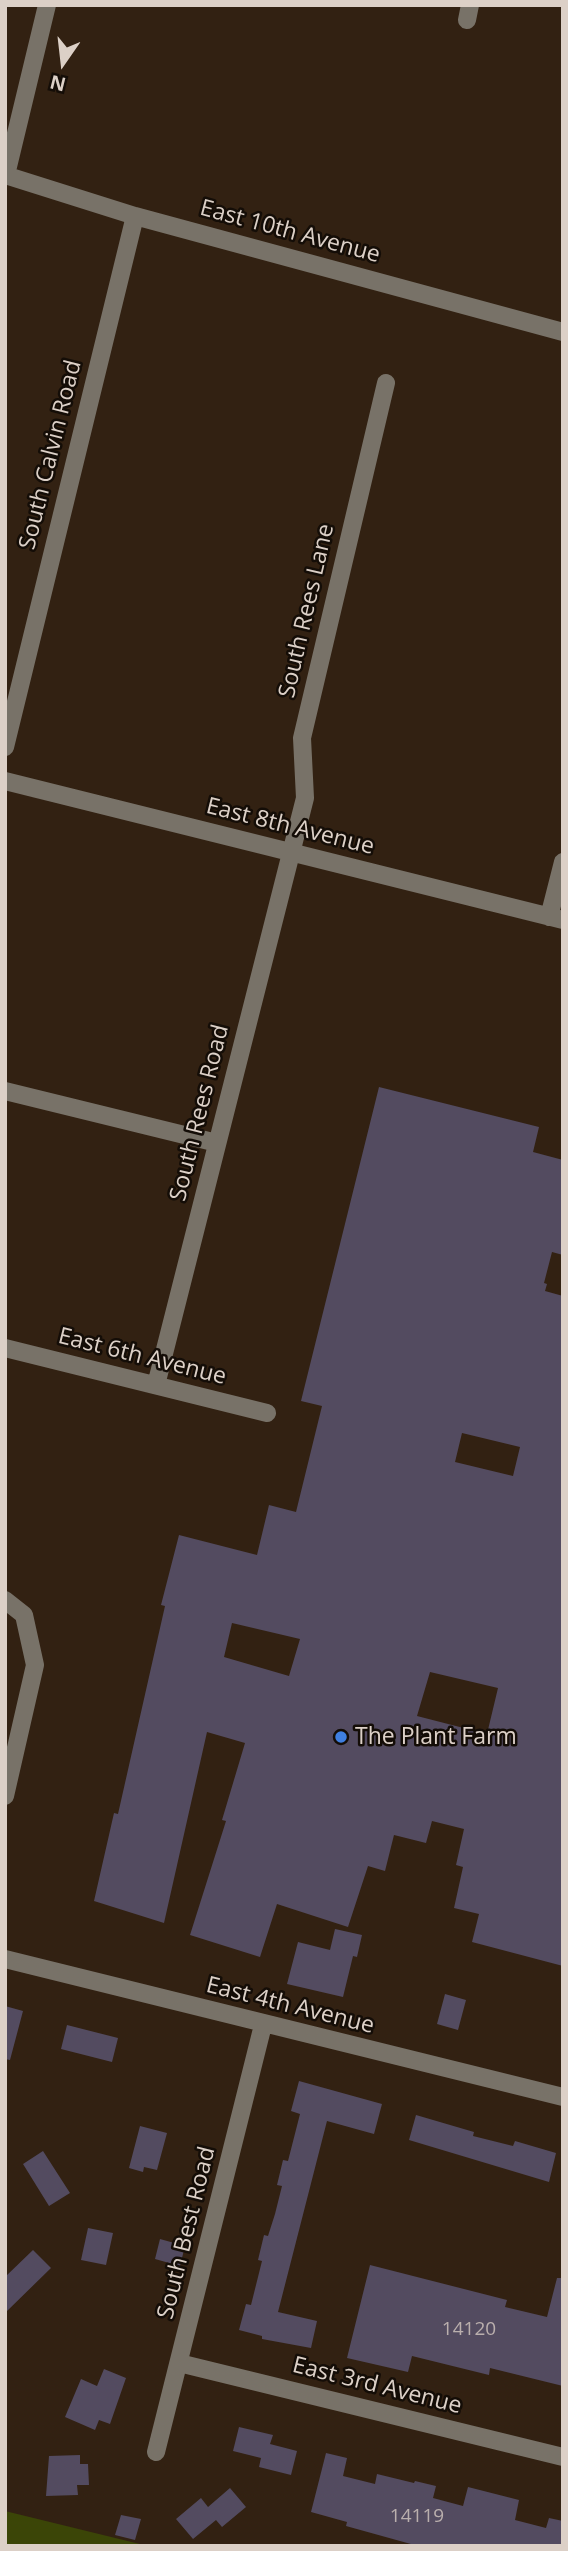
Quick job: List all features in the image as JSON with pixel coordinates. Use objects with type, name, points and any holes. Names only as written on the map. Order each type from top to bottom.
[{"type":"street","points":[[5,175],[47,5]]},
{"type":"street","name":"East 10th Avenue","points":[[5,175],[135,216],[563,332]]},
{"type":"street","name":"South Calvin Road","points":[[5,747],[135,216]]},
{"type":"street","name":"South Rees Lane","points":[[291,853],[305,798],[302,738],[386,383]]},
{"type":"street","name":"East 8th Avenue","points":[[5,781],[556,918]]},
{"type":"street","name":"South Rees Road","points":[[156,1385],[291,853]]},
{"type":"street","points":[[556,918],[563,862]]},
{"type":"street","points":[[5,1091],[217,1143]]},
{"type":"street","name":"East 6th Avenue","points":[[5,1348],[267,1413]]},
{"type":"street","points":[[5,1600],[24,1615],[35,1665],[5,1796]]},
{"type":"street","name":"East 4th Avenue","points":[[5,1959],[263,2025],[563,2097]]},
{"type":"street","name":"South Best Road","points":[[156,2452],[263,2025]]},
{"type":"street","name":"East 3rd Avenue","points":[[179,2363],[563,2457]]},
{"type":"green space","points":[[5,2511],[148,2546],[5,2546]]},
{"type":"building","name":"The Plant Farm","points":[[379,1087],[539,1127],[533,1152],[563,1160],[563,1255],[552,1252],[544,1283],[547,1284],[545,1291],[563,1296],[563,1966],[472,1942],[479,1914],[454,1908],[463,1867],[456,1865],[464,1829],[432,1821],[426,1843],[394,1835],[385,1871],[368,1866],[348,1927],[277,1904],[260,1957],[190,1935],[226,1821],[222,1820],[245,1743],[207,1732],[164,1923],[94,1901],[114,1813],[118,1814],[165,1606],[161,1605],[179,1535],[257,1555],[269,1505],[296,1512],[322,1406],[301,1401]],"holes":[[[462,1433],[520,1447],[513,1476],[455,1462]],[[232,1623],[300,1639],[289,1676],[224,1657]],[[430,1672],[498,1688],[487,1734],[417,1716]]]},
{"type":"building","points":[[335,1929],[362,1935],[357,1957],[353,1956],[343,1997],[287,1984],[298,1942],[330,1950]]},
{"type":"building","points":[[445,1994],[466,2000],[458,2030],[437,2024]]},
{"type":"building","points":[[5,2006],[23,2011],[10,2060],[5,2059]]},
{"type":"building","points":[[67,2025],[118,2038],[112,2062],[61,2049]]},
{"type":"building","points":[[299,2081],[382,2104],[374,2134],[327,2121],[278,2312],[317,2321],[311,2348],[262,2339],[262,2336],[239,2330],[246,2304],[251,2305],[262,2261],[258,2260],[264,2235],[268,2236],[282,2186],[277,2185],[283,2160],[288,2161],[300,2114],[291,2111]]},
{"type":"building","points":[[416,2115],[474,2132],[473,2136],[513,2146],[515,2141],[556,2153],[549,2182],[409,2140]]},
{"type":"building","points":[[140,2126],[167,2133],[157,2170],[144,2167],[143,2172],[129,2168]]},
{"type":"building","points":[[43,2151],[70,2193],[49,2206],[23,2164]]},
{"type":"building","points":[[88,2228],[113,2233],[106,2265],[81,2260]]},
{"type":"building","points":[[160,2239],[185,2246],[180,2266],[155,2259]]},
{"type":"building","points":[[33,2250],[51,2268],[5,2313],[5,2277]]},
{"type":"building","points":[[370,2265],[507,2300],[505,2307],[547,2317],[557,2278],[563,2278],[563,2386],[490,2368],[489,2375],[412,2356],[408,2372],[347,2358]]},
{"type":"building","points":[[104,2369],[126,2378],[110,2424],[99,2420],[95,2430],[65,2417],[81,2379],[97,2386]]},
{"type":"building","points":[[239,2427],[273,2435],[270,2444],[297,2451],[291,2475],[259,2467],[261,2458],[233,2451]]},
{"type":"building","points":[[326,2453],[347,2458],[343,2476],[375,2484],[377,2474],[436,2486],[433,2498],[463,2506],[468,2487],[519,2500],[515,2520],[546,2528],[549,2518],[563,2521],[563,2546],[418,2546],[346,2526],[347,2522],[311,2512]]},
{"type":"building","points":[[80,2455],[80,2464],[88,2464],[89,2485],[77,2485],[78,2495],[46,2496],[49,2456]]},
{"type":"building","points":[[230,2488],[246,2507],[222,2527],[216,2520],[193,2539],[176,2519],[201,2498],[208,2507]]},
{"type":"building","points":[[121,2515],[141,2519],[135,2540],[115,2535]]},
{"type":"place","name":"The Plant Farm","points":[[341,1737]]}]
